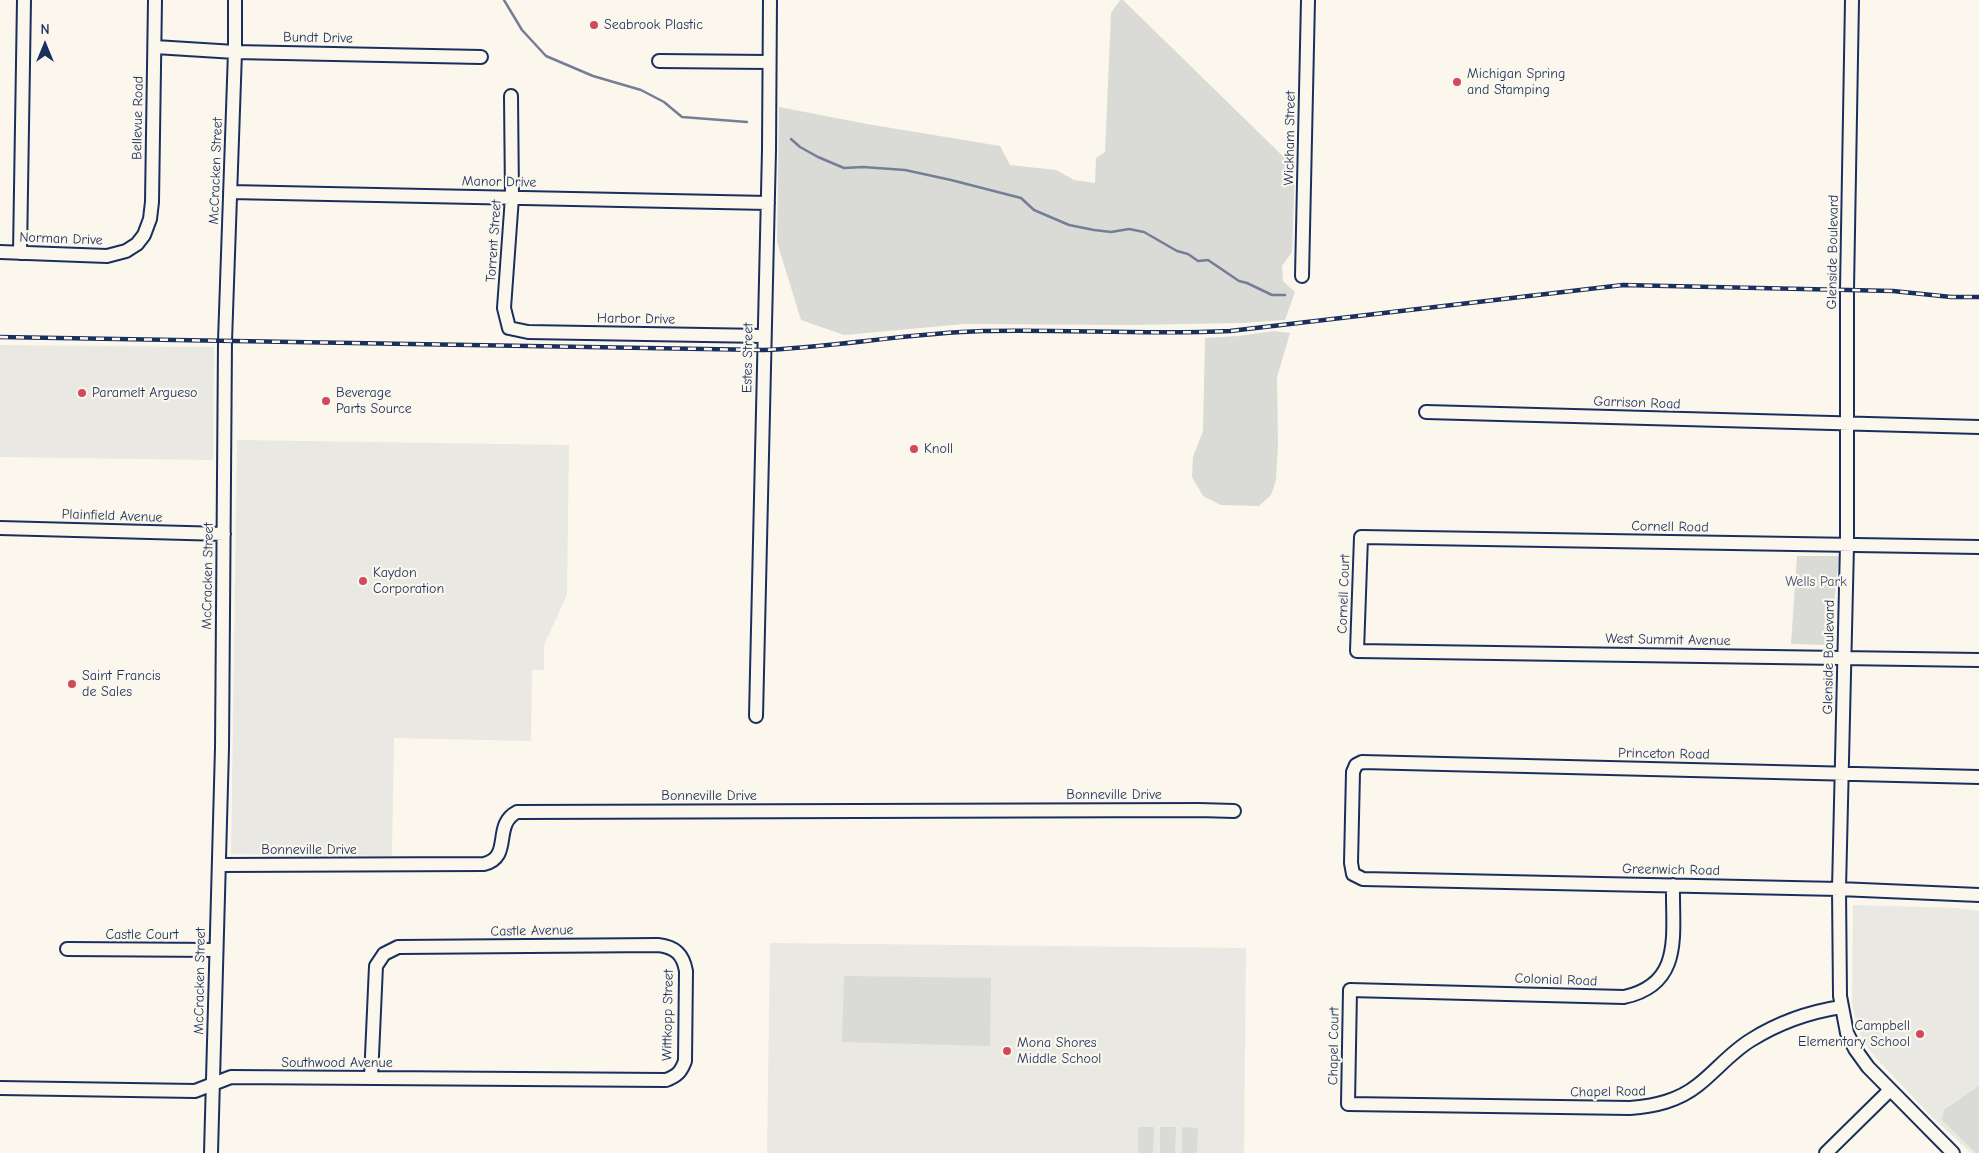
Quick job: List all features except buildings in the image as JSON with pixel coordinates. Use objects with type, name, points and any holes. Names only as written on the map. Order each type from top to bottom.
[{"type":"street","points":[[20,253],[24,0]]},
{"type":"street","name":"Bellevue Road","points":[[144,235],[150,219],[152,202],[155,0]]},
{"type":"street","name":"McCracken Street","points":[[211,1153],[219,865],[225,341],[235,52],[235,0]]},
{"type":"street","name":"Estes Street","points":[[756,716],[768,203],[770,0]]},
{"type":"street","name":"Wickham Street","points":[[1302,276],[1308,0]]},
{"type":"street","name":"Glenside Boulevard","points":[[1852,0],[1847,545],[1839,889],[1841,1007],[1847,1033],[1855,1049],[1868,1067],[1953,1153]]},
{"type":"street","name":"Bundt Drive","points":[[155,48],[235,52],[481,57]]},
{"type":"street","points":[[659,61],[768,62]]},
{"type":"street","name":"Torrent Street","points":[[509,328],[504,308],[512,197],[511,96]]},
{"type":"street","name":"Manor Drive","points":[[230,192],[768,203]]},
{"type":"street","name":"Norman Drive","points":[[0,252],[107,256],[126,251],[137,244],[144,235]]},
{"type":"street","name":"Harbor Drive","points":[[509,328],[528,332],[764,336]]},
{"type":"street","name":"Garrison Road","points":[[1426,412],[1979,427]]},
{"type":"street","name":"Plainfield Avenue","points":[[0,528],[224,534]]},
{"type":"street","name":"Cornell Road","points":[[1361,537],[1979,547]]},
{"type":"street","name":"Cornell Court","points":[[1358,651],[1361,537]]},
{"type":"street","name":"West Summit Avenue","points":[[1358,651],[1979,660]]},
{"type":"street","name":"Princeton Road","points":[[1363,879],[1356,877],[1351,869],[1353,772],[1359,763],[1979,777]]},
{"type":"street","name":"Bonneville Drive","points":[[219,865],[484,864],[494,862],[499,855],[504,824],[510,816],[517,812],[1170,810],[1234,812]]},
{"type":"street","name":"Greenwich Road","points":[[1363,879],[1839,889],[1979,895]]},
{"type":"street","name":"Colonial Road","points":[[1350,990],[1624,997],[1636,994],[1647,990],[1657,982],[1664,974],[1668,965],[1671,954],[1673,885]]},
{"type":"street","name":"Castle Avenue","points":[[372,1078],[376,966],[384,954],[398,947],[649,945],[665,946],[676,949],[679,953]]},
{"type":"street","name":"Castle Court","points":[[67,949],[216,950]]},
{"type":"street","name":"Wittkopp Street","points":[[676,1076],[682,1069],[685,1061],[686,971],[683,959],[679,953]]},
{"type":"street","name":"Chapel Court","points":[[1348,1104],[1350,990]]},
{"type":"street","name":"Chapel Road","points":[[1348,1104],[1651,1107],[1668,1102],[1698,1086],[1750,1040],[1797,1018],[1841,1007]]},
{"type":"street","name":"Southwood Avenue","points":[[0,1088],[195,1091],[231,1078],[666,1080],[676,1076]]},
{"type":"street","points":[[1826,1153],[1890,1090]]},
{"type":"shaded area","points":[[0,345],[214,347],[213,460],[0,457]]},
{"type":"shaded area","points":[[237,440],[569,445],[567,595],[544,645],[544,670],[532,670],[531,741],[394,738],[392,856],[231,854]]},
{"type":"shaded area","name":"Campbell Elementary School","points":[[1853,905],[1956,908],[1979,911],[1979,1153],[1971,1153],[1929,1114],[1875,1057],[1864,1042],[1857,1027],[1852,1003]]},
{"type":"shaded area","name":"Mona Shores Middle School","points":[[770,943],[1246,948],[1244,1153],[767,1153]]},
{"type":"green space","points":[[1120,0],[1123,0],[1295,168],[1292,252],[1282,266],[1283,281],[1295,292],[1285,320],[1242,323],[1132,325],[964,324],[844,335],[801,320],[777,242],[779,107],[1000,146],[1010,165],[1056,170],[1074,180],[1095,183],[1096,158],[1105,152],[1111,13]]},
{"type":"green space","points":[[1274,331],[1290,333],[1277,377],[1278,445],[1276,480],[1271,495],[1259,506],[1221,505],[1203,496],[1192,477],[1193,457],[1203,431],[1205,338]]},
{"type":"green space","name":"Wells Park","points":[[1797,556],[1839,556],[1830,645],[1791,644]]},
{"type":"green space","points":[[844,976],[991,978],[990,1046],[842,1042]]},
{"type":"green space","points":[[1979,1086],[1979,1153],[1976,1153],[1942,1120],[1944,1110]]},
{"type":"green space","points":[[1138,1127],[1154,1127],[1153,1153],[1138,1153]]},
{"type":"green space","points":[[1160,1127],[1176,1127],[1175,1153],[1160,1153]]},
{"type":"green space","points":[[1182,1127],[1198,1128],[1197,1153],[1182,1153]]},
{"type":"waterway","points":[[504,0],[522,30],[546,56],[593,76],[641,90],[664,102],[682,117],[747,122]]},
{"type":"waterway","points":[[791,139],[800,147],[818,157],[844,168],[863,167],[905,170],[1021,198],[1034,210],[1069,225],[1111,232],[1129,229],[1144,232],[1198,261],[1208,260],[1239,281],[1272,295],[1285,295]]},
{"type":"railway","points":[[0,337],[763,350],[955,332],[1230,331],[1623,285],[1893,291],[1951,297],[1979,297]]},
{"type":"place","name":"Seabrook Plastic","points":[[594,25]]},
{"type":"place","name":"Michigan Spring and Stamping","points":[[1457,82]]},
{"type":"place","name":"Paramelt Argueso","points":[[82,393]]},
{"type":"place","name":"Beverage Parts Source","points":[[326,401]]},
{"type":"place","name":"Knoll","points":[[914,449]]},
{"type":"place","name":"Kaydon Corporation","points":[[363,581]]},
{"type":"place","name":"Saint Francis de Sales","points":[[72,684]]},
{"type":"place","name":"Campbell Elementary School","points":[[1920,1034]]},
{"type":"place","name":"Mona Shores Middle School","points":[[1007,1051]]}]
